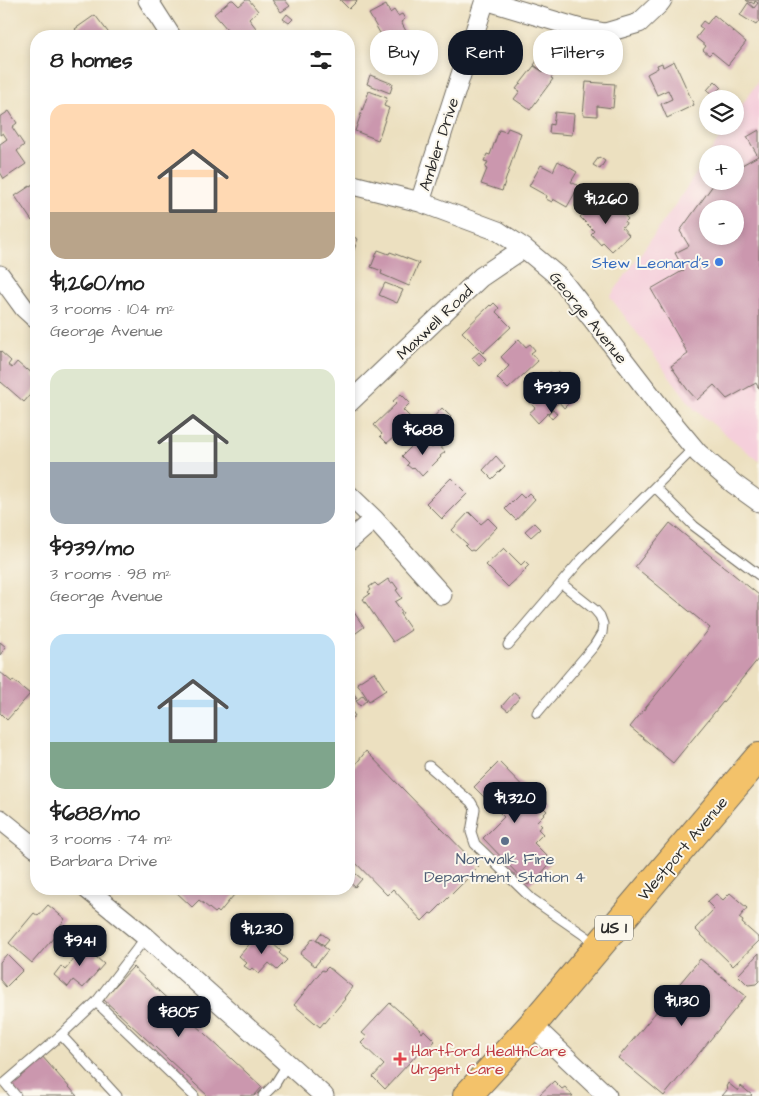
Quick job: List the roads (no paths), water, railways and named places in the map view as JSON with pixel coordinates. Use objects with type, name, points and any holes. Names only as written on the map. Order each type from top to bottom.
[{"type":"main road","name":"Westport Avenue","points":[[467,1096],[532,1025],[759,758]]},
{"type":"street","points":[[148,0],[167,30]]},
{"type":"street","name":"Ambler Drive","points":[[420,202],[485,0],[578,28],[605,33],[639,23],[662,0]]},
{"type":"street","name":"George Avenue","points":[[355,186],[420,202],[498,231],[524,248],[560,278],[663,412],[698,454],[759,502]]},
{"type":"street","name":"Maxwell Road","points":[[355,397],[481,277],[524,248]]},
{"type":"street","points":[[0,275],[30,314]]},
{"type":"street","points":[[355,501],[374,519],[442,595]]},
{"type":"street","points":[[355,536],[374,519]]},
{"type":"street","points":[[0,819],[30,843]]},
{"type":"street","points":[[94,895],[146,937],[324,1096]]},
{"type":"street","points":[[532,1025],[607,1096]]},
{"type":"lane","points":[[508,646],[580,561],[694,448]]},
{"type":"lane","points":[[655,487],[694,526],[759,575]]},
{"type":"lane","points":[[536,714],[594,646],[602,632],[603,624],[595,610],[561,583]]},
{"type":"lane","points":[[429,766],[471,802],[475,809],[471,832],[475,844],[532,899],[599,946]]},
{"type":"lane","points":[[16,1096],[4,1083],[61,1036],[96,1002],[146,937]]},
{"type":"lane","points":[[96,1002],[194,1096]]},
{"type":"lane","points":[[61,1036],[117,1096]]},
{"type":"lane","points":[[263,1096],[275,1084],[288,1063]]},
{"type":"place","name":"Stew Leonard's","points":[[719,262]]},
{"type":"place","name":"Norwalk Fire Department Station 4","points":[[505,841]]},
{"type":"place","name":"Hartford HealthCare Urgent Care","points":[[400,1059]]}]
